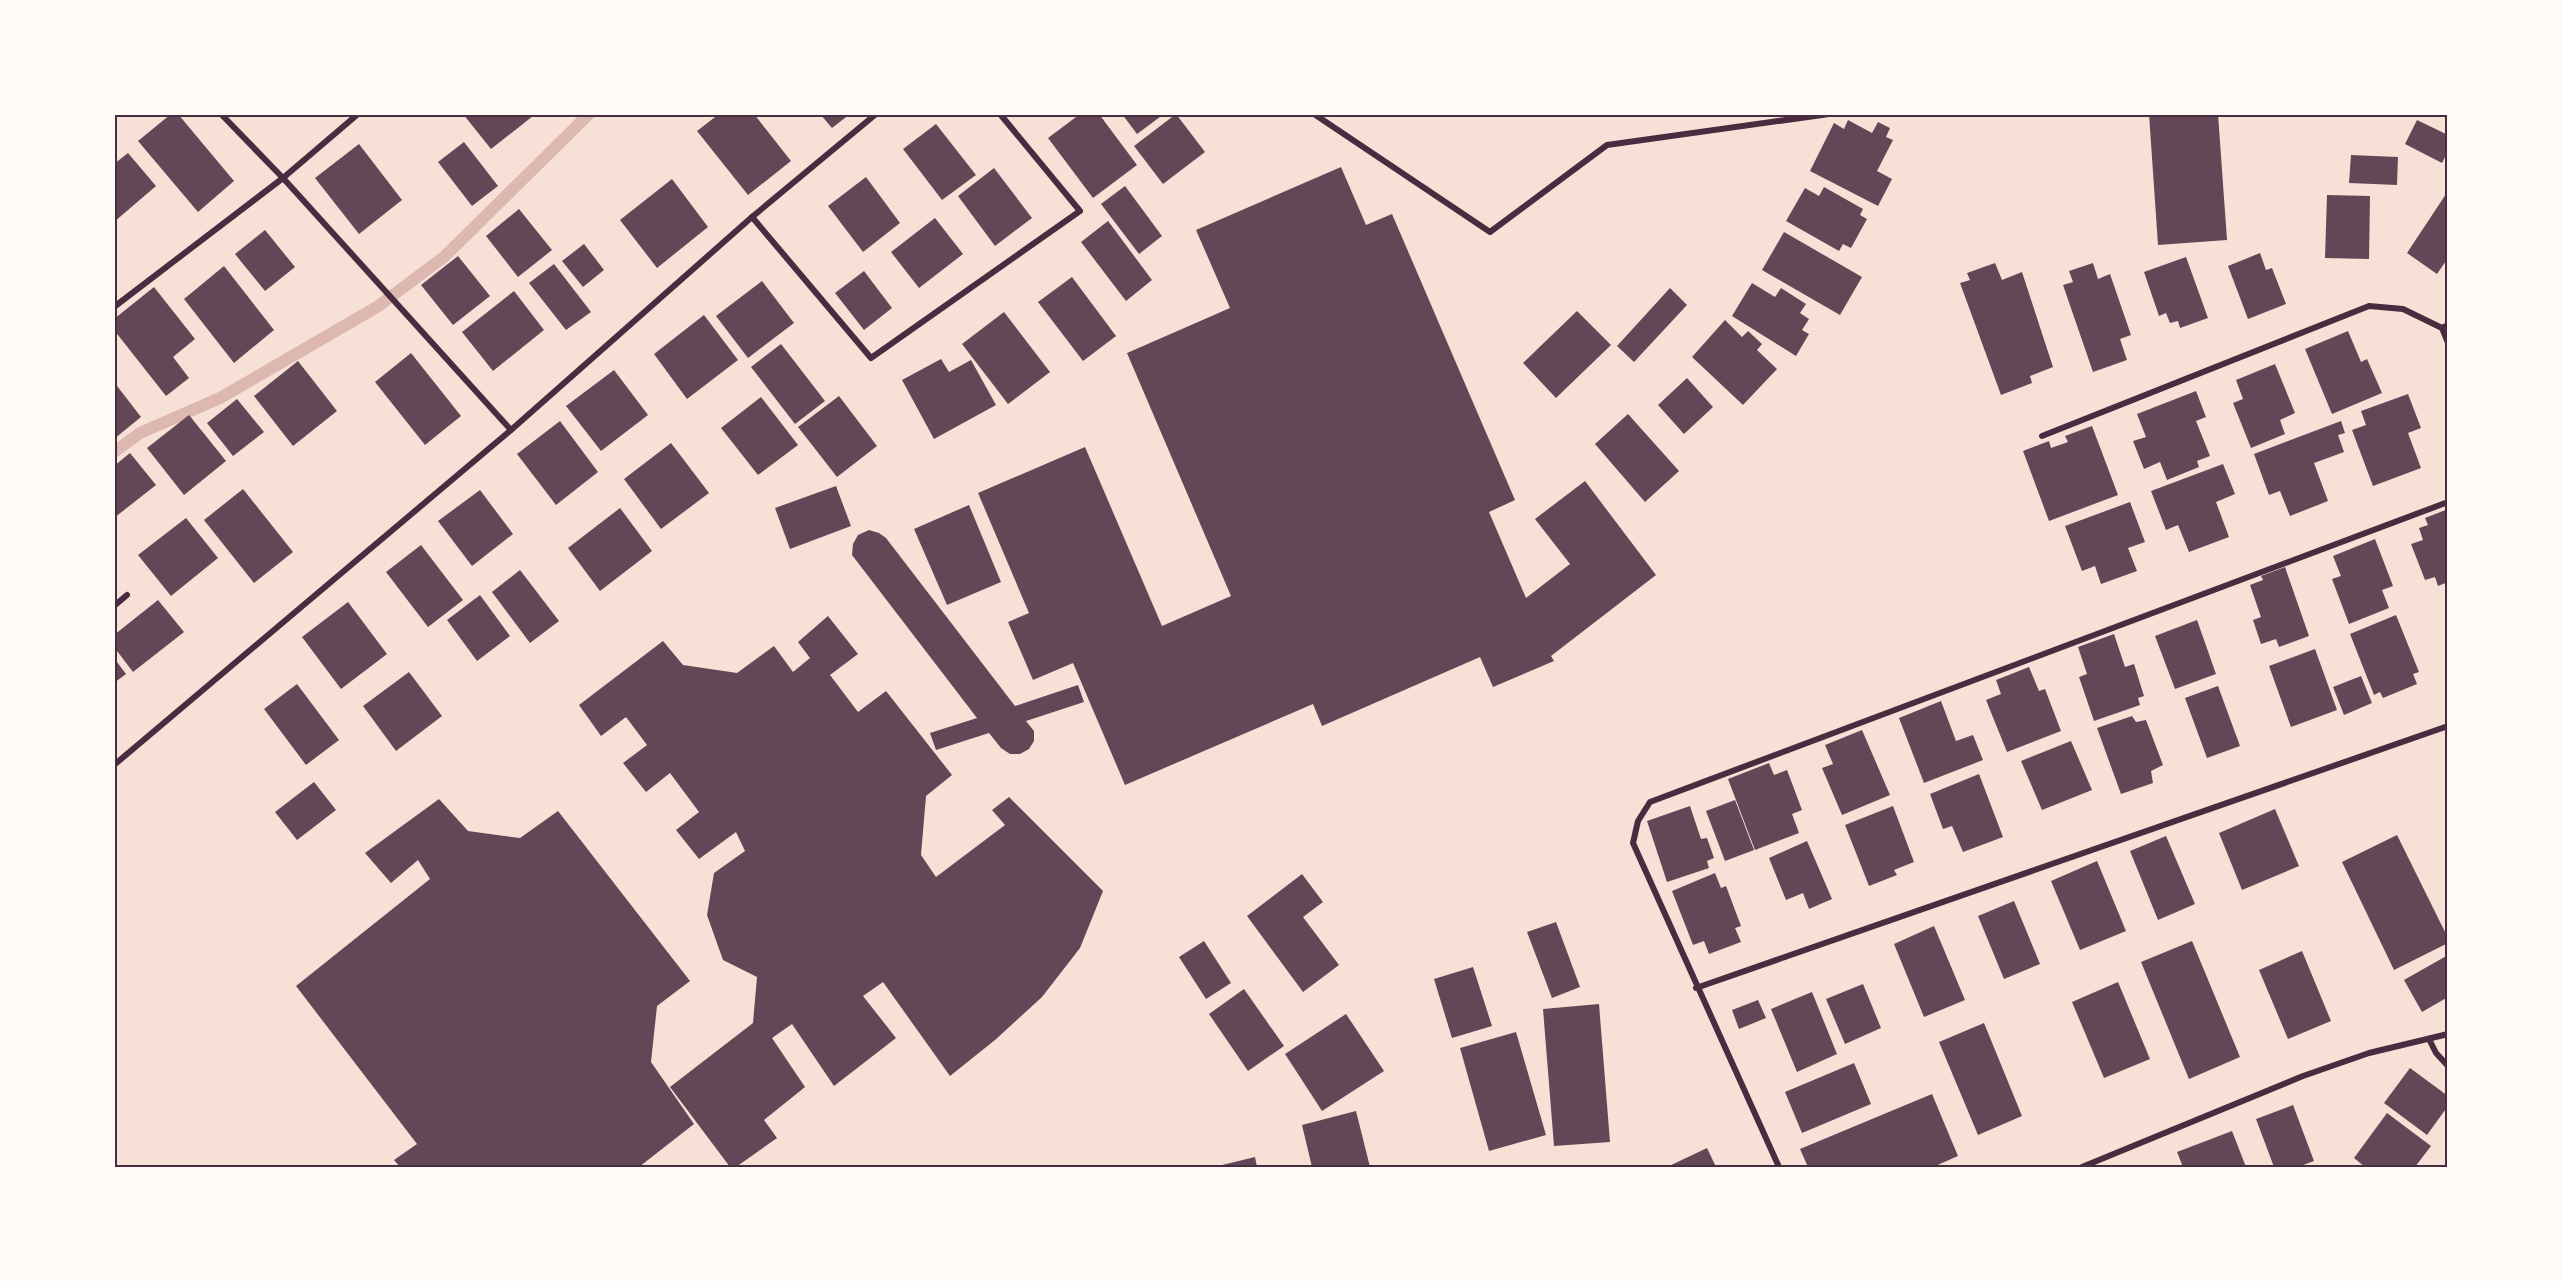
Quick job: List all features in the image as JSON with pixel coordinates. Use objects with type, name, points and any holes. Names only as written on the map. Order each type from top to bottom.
[{"type":"street","points":[[221,114],[283,178],[511,430]]},
{"type":"street","points":[[114,307],[283,178],[358,114]]},
{"type":"street","points":[[114,765],[511,430],[752,217],[876,114]]},
{"type":"street","points":[[752,217],[871,358],[1080,211],[1000,114]]},
{"type":"street","points":[[1314,114],[1490,232],[1607,145],[1829,114]]},
{"type":"street","points":[[2042,436],[2369,306],[2403,309],[2445,326],[2448,343]]},
{"type":"street","points":[[1779,1167],[1696,988],[1633,843],[1638,821],[1650,802],[2448,502]]},
{"type":"street","points":[[114,606],[127,595]]},
{"type":"street","points":[[1696,988],[2448,726]]},
{"type":"street","points":[[2082,1167],[2303,1076],[2369,1053],[2448,1034]]},
{"type":"street","points":[[2430,1039],[2436,1053],[2448,1066]]},
{"type":"building","points":[[171,114],[178,114],[234,181],[198,212],[138,141]]},
{"type":"building","points":[[463,114],[531,114],[533,116],[491,149]]},
{"type":"building","points":[[719,114],[754,114],[791,161],[748,195],[697,131]]},
{"type":"building","points":[[820,114],[850,114],[832,128]]},
{"type":"building","points":[[1080,114],[1099,114],[1137,165],[1093,198],[1048,138]]},
{"type":"building","points":[[1122,114],[1164,114],[1137,134]]},
{"type":"building","points":[[1176,114],[1205,152],[1163,184],[1134,146]]},
{"type":"building","points":[[2149,114],[2218,114],[2227,240],[2158,245]]},
{"type":"building","points":[[1848,120],[1872,133],[1878,122],[1890,128],[1886,137],[1893,140],[1877,171],[1892,179],[1878,206],[1810,171],[1834,123],[1844,129]]},
{"type":"building","points":[[2417,120],[2448,135],[2448,151],[2442,163],[2405,144]]},
{"type":"building","points":[[936,124],[976,175],[942,200],[903,149]]},
{"type":"building","points":[[464,142],[498,186],[472,206],[438,162]]},
{"type":"building","points":[[359,144],[402,200],[359,234],[315,178]]},
{"type":"building","points":[[128,153],[156,186],[114,222],[114,164]]},
{"type":"building","points":[[2351,155],[2398,157],[2397,185],[2349,183]]},
{"type":"building","points":[[1341,167],[1366,225],[1392,214],[1515,500],[1489,512],[1526,598],[1570,564],[1535,519],[1585,481],[1656,575],[1551,656],[1554,661],[1493,687],[1480,657],[1322,726],[1313,704],[1125,785],[1073,663],[1033,680],[1008,622],[1029,613],[978,493],[1085,447],[1162,626],[1231,596],[1127,353],[1230,308],[1196,230]]},
{"type":"building","points":[[994,168],[1032,218],[995,246],[958,196]]},
{"type":"building","points":[[866,177],[900,223],[863,252],[828,206]]},
{"type":"building","points":[[672,179],[708,227],[657,268],[620,220]]},
{"type":"building","points":[[1125,186],[1162,236],[1139,254],[1101,204]]},
{"type":"building","points":[[1824,187],[1863,209],[1860,215],[1867,219],[1851,248],[1843,244],[1839,251],[1786,221],[1805,188],[1819,196]]},
{"type":"building","points":[[2448,191],[2448,258],[2437,274],[2407,253]]},
{"type":"building","points":[[2327,195],[2370,196],[2369,259],[2325,258]]},
{"type":"building","points":[[519,209],[552,250],[518,277],[486,236]]},
{"type":"building","points":[[935,218],[963,254],[919,288],[891,252]]},
{"type":"building","points":[[1108,221],[1152,280],[1126,301],[1081,242]]},
{"type":"building","points":[[265,230],[295,267],[265,291],[235,254]]},
{"type":"building","points":[[1784,232],[1862,277],[1840,315],[1762,270]]},
{"type":"building","points":[[584,244],[604,270],[583,287],[562,261]]},
{"type":"building","points":[[2260,253],[2266,270],[2272,268],[2286,304],[2248,319],[2228,266]]},
{"type":"building","points":[[458,256],[490,296],[453,325],[421,285]]},
{"type":"building","points":[[2186,257],[2208,318],[2180,328],[2178,321],[2170,323],[2166,313],[2159,316],[2144,272]]},
{"type":"building","points":[[1995,263],[2002,280],[2022,272],[2053,367],[2030,376],[2032,383],[2001,395],[1960,283],[1970,280],[1967,273]]},
{"type":"building","points":[[2093,263],[2098,279],[2110,274],[2131,335],[2120,339],[2127,360],[2093,372],[2063,285],[2073,282],[2069,271]]},
{"type":"building","points":[[554,264],[591,312],[566,330],[529,283]]},
{"type":"building","points":[[224,266],[274,330],[234,363],[184,299]]},
{"type":"building","points":[[864,271],[892,308],[864,330],[835,293]]},
{"type":"building","points":[[1072,277],[1116,336],[1083,361],[1038,302]]},
{"type":"building","points":[[762,281],[794,323],[748,358],[716,316]]},
{"type":"building","points":[[1752,283],[1775,297],[1781,288],[1806,304],[1800,313],[1809,319],[1802,330],[1809,334],[1796,356],[1732,316]]},
{"type":"building","points":[[154,287],[195,339],[173,357],[189,378],[166,396],[114,330],[114,319]]},
{"type":"building","points":[[1670,288],[1687,305],[1634,362],[1617,346]]},
{"type":"building","points":[[514,291],[544,330],[493,371],[462,332]]},
{"type":"building","points":[[1577,311],[1611,345],[1556,398],[1523,363]]},
{"type":"building","points":[[1004,312],[1050,372],[1008,404],[962,344]]},
{"type":"building","points":[[704,315],[738,360],[687,399],[654,354]]},
{"type":"building","points":[[1725,320],[1742,337],[1748,331],[1762,344],[1757,350],[1777,369],[1743,405],[1692,357]]},
{"type":"building","points":[[2348,331],[2361,362],[2367,359],[2382,393],[2332,414],[2305,349]]},
{"type":"building","points":[[781,344],[825,401],[795,424],[751,367]]},
{"type":"building","points":[[411,353],[461,416],[425,445],[375,382]]},
{"type":"building","points":[[941,359],[949,372],[971,360],[996,405],[934,439],[902,380]]},
{"type":"building","points":[[298,361],[337,411],[293,446],[254,396]]},
{"type":"building","points":[[2275,364],[2295,413],[2280,420],[2285,434],[2251,448],[2233,403],[2243,399],[2236,380]]},
{"type":"building","points":[[614,370],[648,415],[601,451],[566,406]]},
{"type":"building","points":[[1687,378],[1713,407],[1684,434],[1658,405]]},
{"type":"building","points":[[114,382],[141,417],[114,439]]},
{"type":"building","points":[[2196,391],[2206,417],[2196,421],[2210,456],[2197,461],[2199,467],[2167,480],[2160,462],[2144,469],[2133,441],[2146,437],[2137,414]]},
{"type":"building","points":[[2408,394],[2421,428],[2408,433],[2421,468],[2373,486],[2352,430],[2366,425],[2361,411]]},
{"type":"building","points":[[839,396],[877,446],[837,477],[798,427]]},
{"type":"building","points":[[761,397],[798,445],[758,475],[721,428]]},
{"type":"building","points":[[237,399],[264,432],[233,456],[207,423]]},
{"type":"building","points":[[1628,414],[1679,471],[1645,502],[1595,444]]},
{"type":"building","points":[[189,415],[226,461],[184,495],[147,448]]},
{"type":"building","points":[[560,421],[598,472],[556,505],[517,454]]},
{"type":"building","points":[[2341,421],[2345,433],[2338,435],[2344,452],[2314,463],[2328,501],[2290,516],[2280,491],[2269,495],[2254,454]]},
{"type":"building","points":[[2092,426],[2118,495],[2049,521],[2023,451],[2049,441],[2051,448],[2068,442],[2065,436]]},
{"type":"building","points":[[671,443],[709,493],[661,529],[624,479]]},
{"type":"building","points":[[130,453],[156,485],[114,518],[114,466]]},
{"type":"building","points":[[2223,464],[2235,494],[2216,502],[2229,537],[2189,552],[2178,525],[2166,530],[2151,491]]},
{"type":"building","points":[[836,486],[851,526],[790,549],[775,508]]},
{"type":"building","points":[[243,489],[293,552],[254,583],[204,520]]},
{"type":"building","points":[[480,490],[513,534],[472,566],[438,521]]},
{"type":"building","points":[[2130,502],[2145,542],[2128,548],[2137,571],[2101,584],[2095,566],[2082,571],[2065,526]]},
{"type":"building","points":[[969,505],[1001,582],[947,605],[914,529]]},
{"type":"building","points":[[620,508],[652,551],[600,591],[568,548]]},
{"type":"building","points":[[2448,509],[2448,582],[2438,586],[2435,577],[2425,580],[2411,544],[2423,540],[2419,528],[2428,525],[2425,518]]},
{"type":"building","points":[[186,518],[218,558],[171,596],[138,555]]},
{"type":"building","points":[[869,530],[886,538],[1015,706],[1078,685],[1084,702],[1026,721],[1034,731],[1034,741],[1029,749],[1020,754],[1010,754],[1001,748],[989,733],[936,750],[930,733],[977,718],[852,555],[853,544],[858,535]]},
{"type":"building","points":[[2375,539],[2393,586],[2382,590],[2389,608],[2349,624],[2332,579],[2341,576],[2333,556]]},
{"type":"building","points":[[421,545],[463,600],[428,627],[386,572]]},
{"type":"building","points":[[2285,567],[2309,636],[2279,647],[2276,639],[2261,644],[2253,620],[2261,617],[2250,585],[2263,580],[2261,576]]},
{"type":"building","points":[[520,570],[559,621],[530,643],[492,592]]},
{"type":"building","points":[[480,595],[510,636],[477,661],[447,620]]},
{"type":"building","points":[[158,600],[184,632],[133,672],[114,647],[114,635]]},
{"type":"building","points":[[348,602],[387,654],[341,689],[302,637]]},
{"type":"building","points":[[2396,615],[2419,672],[2413,674],[2417,684],[2383,698],[2380,692],[2374,695],[2350,634]]},
{"type":"building","points":[[828,616],[858,654],[830,675],[858,712],[886,691],[952,775],[926,796],[921,855],[936,877],[1005,825],[992,810],[1009,797],[1103,891],[1080,948],[1042,997],[995,1040],[950,1076],[883,982],[863,996],[896,1038],[834,1086],[792,1024],[772,1038],[805,1087],[764,1120],[777,1138],[736,1167],[730,1167],[670,1087],[753,1023],[757,977],[723,960],[707,915],[714,873],[745,851],[736,832],[699,859],[676,830],[699,812],[670,773],[646,792],[623,763],[647,745],[626,717],[601,736],[579,705],[663,641],[683,665],[737,673],[774,646],[793,672],[810,658],[798,642]]},
{"type":"building","points":[[2197,620],[2216,674],[2175,689],[2155,636]]},
{"type":"building","points":[[2114,634],[2125,667],[2134,664],[2144,696],[2138,698],[2140,705],[2094,721],[2079,677],[2087,674],[2078,647]]},
{"type":"building","points":[[2315,649],[2337,710],[2291,727],[2269,666]]},
{"type":"building","points":[[114,658],[126,674],[114,683]]},
{"type":"building","points":[[2029,667],[2039,691],[2045,689],[2061,731],[2007,752],[1986,700],[2001,694],[1996,680]]},
{"type":"building","points":[[409,672],[442,716],[396,751],[363,706]]},
{"type":"building","points":[[2361,676],[2372,703],[2344,715],[2333,687]]},
{"type":"building","points":[[297,684],[339,740],[306,765],[264,709]]},
{"type":"building","points":[[2218,686],[2240,746],[2207,758],[2185,698]]},
{"type":"building","points":[[1941,701],[1956,741],[1973,735],[1983,760],[1924,783],[1899,718]]},
{"type":"building","points":[[2132,716],[2136,722],[2146,720],[2163,765],[2151,771],[2153,783],[2121,794],[2097,728]]},
{"type":"building","points":[[1862,730],[1890,795],[1842,815],[1822,768],[1833,764],[1825,745]]},
{"type":"building","points":[[2071,741],[2092,790],[2042,810],[2021,761]]},
{"type":"building","points":[[1769,763],[1774,775],[1787,770],[1802,810],[1792,814],[1799,833],[1755,850],[1728,779]]},
{"type":"building","points":[[1979,774],[2003,837],[1963,852],[1952,826],[1943,829],[1930,794]]},
{"type":"building","points":[[314,782],[336,810],[297,840],[275,812]]},
{"type":"building","points":[[439,799],[468,831],[520,838],[558,811],[690,981],[657,1006],[651,1062],[694,1124],[639,1167],[400,1167],[394,1160],[417,1144],[296,986],[430,879],[418,860],[391,883],[365,853]]},
{"type":"building","points":[[1735,800],[1754,850],[1725,861],[1706,811]]},
{"type":"building","points":[[1690,806],[1701,839],[1707,838],[1714,858],[1707,861],[1709,868],[1667,882],[1647,821]]},
{"type":"building","points":[[1893,806],[1914,862],[1894,870],[1897,875],[1869,886],[1845,825]]},
{"type":"building","points":[[2275,809],[2299,866],[2242,890],[2219,833]]},
{"type":"building","points":[[2397,835],[2448,938],[2448,943],[2394,970],[2342,862]]},
{"type":"building","points":[[2166,836],[2195,904],[2158,920],[2130,851]]},
{"type":"building","points":[[1807,841],[1832,899],[1809,909],[1803,893],[1786,900],[1769,858]]},
{"type":"building","points":[[2097,861],[2126,931],[2080,950],[2051,881]]},
{"type":"building","points":[[1715,873],[1721,888],[1726,886],[1741,926],[1735,928],[1741,942],[1709,954],[1704,941],[1693,945],[1672,891]]},
{"type":"building","points":[[1302,874],[1323,902],[1303,917],[1339,965],[1303,992],[1247,916]]},
{"type":"building","points":[[2014,901],[2040,964],[2004,979],[1978,916]]},
{"type":"building","points":[[1556,922],[1580,987],[1552,998],[1527,932]]},
{"type":"building","points":[[1934,926],[1965,1000],[1924,1017],[1894,944]]},
{"type":"building","points":[[1204,941],[1231,983],[1206,999],[1179,957]]},
{"type":"building","points":[[2192,941],[2240,1057],[2189,1079],[2141,962]]},
{"type":"building","points":[[2302,951],[2331,1021],[2288,1039],[2259,970]]},
{"type":"building","points":[[2448,955],[2448,997],[2422,1012],[2404,980]]},
{"type":"building","points":[[1473,967],[1492,1026],[1452,1038],[1434,979]]},
{"type":"building","points":[[2118,982],[2150,1059],[2104,1078],[2072,1002]]},
{"type":"building","points":[[1863,984],[1881,1028],[1845,1044],[1826,999]]},
{"type":"building","points":[[1244,989],[1284,1046],[1248,1071],[1209,1014]]},
{"type":"building","points":[[1812,992],[1837,1054],[1797,1072],[1771,1009]]},
{"type":"building","points":[[1758,1000],[1766,1018],[1739,1029],[1732,1010]]},
{"type":"building","points":[[1599,1004],[1610,1142],[1554,1146],[1543,1009]]},
{"type":"building","points":[[1346,1014],[1384,1071],[1322,1111],[1285,1054]]},
{"type":"building","points":[[1984,1023],[2022,1116],[1978,1135],[1939,1042]]},
{"type":"building","points":[[1516,1032],[1546,1135],[1489,1151],[1460,1048]]},
{"type":"building","points":[[1854,1063],[1871,1104],[1802,1133],[1785,1092]]},
{"type":"building","points":[[2410,1068],[2448,1096],[2448,1106],[2427,1135],[2384,1103]]},
{"type":"building","points":[[1932,1094],[1958,1156],[1933,1167],[1808,1167],[1800,1149]]},
{"type":"building","points":[[2293,1105],[2314,1161],[2298,1167],[2274,1167],[2256,1119]]},
{"type":"building","points":[[1356,1111],[1370,1167],[1312,1167],[1302,1125]]},
{"type":"building","points":[[2387,1113],[2431,1146],[2415,1167],[2365,1167],[2354,1158]]},
{"type":"building","points":[[2232,1131],[2246,1167],[2183,1167],[2177,1152]]},
{"type":"building","points":[[1707,1148],[1716,1167],[1667,1167]]},
{"type":"building","points":[[1255,1157],[1257,1167],[1218,1167],[1218,1166]]},
{"type":"waterway","points":[[114,452],[140,433],[220,398],[377,307],[444,257],[589,114]]}]
